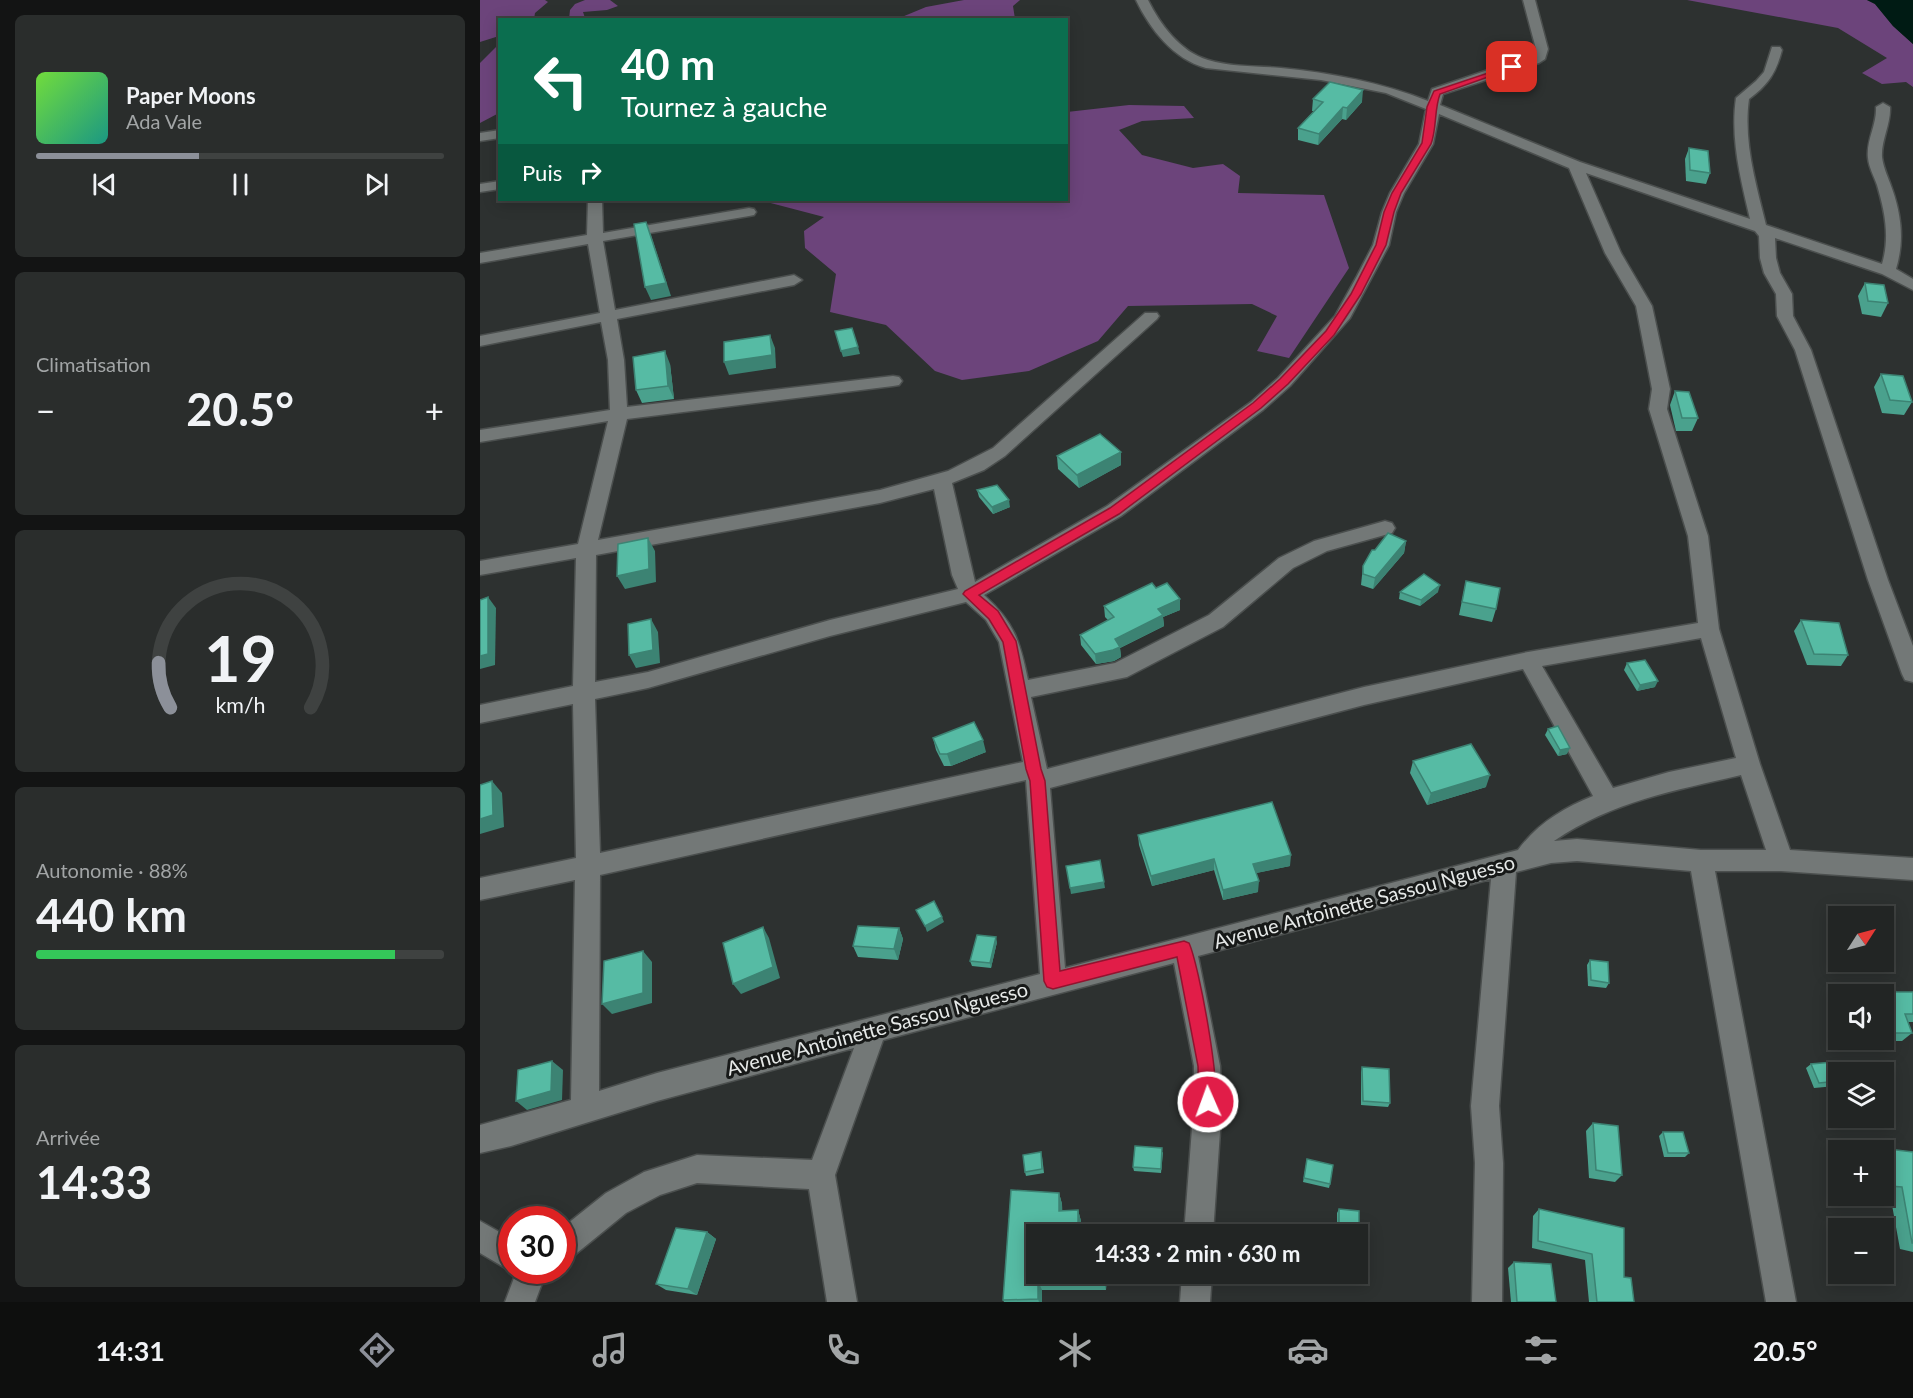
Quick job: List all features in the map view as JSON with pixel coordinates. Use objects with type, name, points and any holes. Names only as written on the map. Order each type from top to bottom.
[{"type":"street","points":[[1142,0],[1153,21],[1175,47],[1190,58],[1206,64],[1349,80],[1405,95],[1575,165],[1888,271],[1913,285]]},
{"type":"street","points":[[480,714],[648,680],[830,628],[970,594],[1114,511],[1257,406],[1284,382],[1330,333],[1342,318],[1381,245],[1389,212],[1397,193],[1418,153],[1426,144],[1429,136],[1431,107],[1437,92],[1535,60],[1541,56],[1542,49],[1529,0]]},
{"type":"street","points":[[1776,50],[1770,72],[1761,84],[1743,98],[1740,118],[1746,171],[1759,226],[1767,236],[1768,258],[1772,273],[1784,294],[1785,316],[1803,350],[1878,580],[1913,674]]},
{"type":"street","points":[[1883,107],[1884,124],[1875,144],[1875,156],[1877,169],[1891,204],[1896,238],[1894,255],[1888,271]]},
{"type":"street","points":[[480,137],[498,134]]},
{"type":"street","points":[[1575,165],[1613,253],[1647,314],[1661,389],[1658,410],[1698,536],[1709,628],[1749,764],[1781,860]]},
{"type":"street","points":[[480,188],[498,185]]},
{"type":"street","points":[[585,1109],[588,867],[584,693],[586,550],[619,414],[616,360],[595,238],[595,201]]},
{"type":"street","points":[[480,258],[749,212]]},
{"type":"street","points":[[480,340],[794,280]]},
{"type":"street","points":[[480,568],[735,524],[942,482],[980,466],[999,452],[1151,316]]},
{"type":"street","points":[[480,436],[619,414],[893,381]]},
{"type":"street","points":[[942,482],[962,575],[970,594],[993,615],[1009,641],[1036,775],[1053,981]]},
{"type":"street","points":[[1018,691],[1119,671],[1216,621],[1286,563],[1321,546],[1385,528]]},
{"type":"street","points":[[480,889],[1036,775],[1353,699],[1528,660],[1709,628]]},
{"type":"street","points":[[1528,660],[1607,798]]},
{"type":"street","points":[[1487,1302],[1489,1163],[1485,1106],[1515,862],[1544,835],[1581,811],[1607,798],[1749,764]]},
{"type":"street","name":"Avenue Antoinette Sassou Nguesso","points":[[480,1139],[657,1087],[1053,981],[1551,852],[1577,850],[1701,861],[1781,860],[1913,869]]},
{"type":"street","points":[[1701,861],[1781,1302]]},
{"type":"street","points":[[1184,948],[1207,1066],[1208,1102],[1200,1224]]},
{"type":"street","points":[[842,1302],[821,1175],[874,1029]]},
{"type":"street","points":[[576,1236],[616,1203],[654,1182],[697,1169],[821,1175]]},
{"type":"street","points":[[480,1236],[498,1248]]},
{"type":"street","points":[[520,1302],[524,1284]]},
{"type":"street","points":[[1195,1302],[1196,1284]]},
{"type":"shaded area","points":[[480,0],[545,0],[548,2],[535,13],[534,18],[498,18],[498,36],[480,42]]},
{"type":"shaded area","points":[[585,0],[610,0],[618,6],[607,10],[583,12],[585,18],[569,18],[570,10],[575,4]]},
{"type":"shaded area","points":[[964,0],[1020,0],[1013,6],[1015,18],[899,18],[926,7]]},
{"type":"shaded area","points":[[1687,0],[1867,0],[1875,4],[1893,26],[1913,44],[1913,87],[1906,82],[1882,84],[1862,73],[1887,58],[1838,28]]},
{"type":"shaded area","points":[[1867,0],[1913,0],[1913,44],[1893,26],[1875,4]]},
{"type":"shaded area","points":[[498,45],[498,114],[480,123],[480,63]]},
{"type":"shaded area","points":[[1129,105],[1184,106],[1194,118],[1142,121],[1119,130],[1142,155],[1193,168],[1223,164],[1240,176],[1238,193],[1324,195],[1349,268],[1289,358],[1257,351],[1277,316],[1252,304],[1128,306],[1098,341],[1029,371],[962,380],[935,371],[886,325],[830,312],[836,274],[805,248],[804,231],[824,217],[763,201],[1068,201],[1068,112]]},
{"type":"building","points":[[1330,82],[1363,90],[1347,108],[1343,107],[1319,134],[1298,128],[1323,102],[1313,99]]},
{"type":"building","points":[[1689,148],[1708,151],[1710,173],[1690,170]]},
{"type":"building","points":[[646,222],[666,283],[645,287],[634,224]]},
{"type":"building","points":[[1865,283],[1884,285],[1888,303],[1868,301]]},
{"type":"building","points":[[852,328],[858,347],[841,351],[835,331]]},
{"type":"building","points":[[770,335],[772,355],[724,362],[724,342]]},
{"type":"building","points":[[665,351],[668,386],[636,390],[633,357]]},
{"type":"building","points":[[1881,374],[1903,376],[1912,402],[1890,400]]},
{"type":"building","points":[[1675,391],[1689,392],[1698,418],[1682,418]]},
{"type":"building","points":[[1100,434],[1121,452],[1077,475],[1057,456]]},
{"type":"building","points":[[997,485],[1009,500],[992,507],[977,490]]},
{"type":"building","points":[[1388,533],[1406,541],[1375,578],[1363,574],[1363,566],[1372,550],[1375,550]]},
{"type":"building","points":[[648,538],[649,569],[617,576],[618,544]]},
{"type":"building","points":[[1424,574],[1440,585],[1421,600],[1400,592]]},
{"type":"building","points":[[1466,581],[1500,588],[1496,609],[1462,602]]},
{"type":"building","points":[[1152,583],[1156,588],[1167,583],[1180,599],[1158,609],[1163,615],[1115,639],[1120,647],[1095,654],[1080,635],[1114,617],[1104,606]]},
{"type":"building","points":[[488,597],[488,654],[480,656],[480,600]]},
{"type":"building","points":[[651,619],[653,650],[629,655],[628,624]]},
{"type":"building","points":[[1801,620],[1839,623],[1848,655],[1814,654]]},
{"type":"building","points":[[1645,660],[1658,681],[1640,685],[1627,663]]},
{"type":"building","points":[[974,722],[983,740],[947,754],[940,754],[933,738]]},
{"type":"building","points":[[1558,726],[1570,748],[1560,750],[1548,729]]},
{"type":"building","points":[[1471,744],[1490,775],[1431,793],[1413,761]]},
{"type":"building","points":[[492,781],[493,815],[480,819],[480,785]]},
{"type":"building","points":[[1272,802],[1291,855],[1253,864],[1259,881],[1223,890],[1214,859],[1151,876],[1138,835]]},
{"type":"building","points":[[1100,860],[1104,882],[1070,888],[1066,866]]},
{"type":"building","points":[[934,901],[942,917],[925,926],[916,910]]},
{"type":"building","points":[[858,926],[899,928],[894,949],[853,946]]},
{"type":"building","points":[[763,927],[773,967],[733,984],[723,943]]},
{"type":"building","points":[[977,935],[996,937],[990,963],[970,961]]},
{"type":"building","points":[[643,951],[643,993],[602,1004],[604,961]]},
{"type":"building","points":[[1590,960],[1608,962],[1609,983],[1591,980]]},
{"type":"building","points":[[1894,988],[1896,992],[1913,992],[1913,1014],[1905,1014],[1912,1033],[1894,1033]]},
{"type":"building","points":[[552,1061],[551,1091],[516,1101],[518,1070]]},
{"type":"building","points":[[1828,1062],[1828,1082],[1819,1083],[1811,1064]]},
{"type":"building","points":[[1362,1067],[1389,1069],[1390,1103],[1363,1101]]},
{"type":"building","points":[[1593,1123],[1618,1126],[1622,1175],[1596,1170]]},
{"type":"building","points":[[1663,1132],[1683,1132],[1689,1153],[1668,1153]]},
{"type":"building","points":[[1135,1146],[1162,1148],[1161,1169],[1133,1167]]},
{"type":"building","points":[[1894,1150],[1913,1152],[1913,1243],[1912,1243],[1902,1187],[1894,1186]]},
{"type":"building","points":[[1041,1152],[1042,1169],[1025,1172],[1023,1155]]},
{"type":"building","points":[[1307,1159],[1333,1165],[1330,1184],[1304,1178]]},
{"type":"building","points":[[1011,1190],[1059,1193],[1059,1211],[1078,1210],[1078,1224],[1026,1224],[1026,1284],[1038,1284],[1038,1299],[1003,1300]]},
{"type":"building","points":[[1339,1209],[1359,1211],[1359,1224],[1339,1224]]},
{"type":"building","points":[[1539,1209],[1624,1228],[1624,1277],[1631,1278],[1634,1302],[1597,1302],[1592,1254],[1538,1241]]},
{"type":"building","points":[[676,1228],[707,1232],[688,1289],[656,1284]]},
{"type":"building","points":[[1514,1262],[1551,1264],[1556,1302],[1517,1302]]},
{"type":"route","points":[[1208,1102],[1207,1066],[1184,948],[1053,981],[1038,781],[1033,769],[1009,641],[993,615],[970,594],[1114,511],[1257,406],[1284,382],[1330,333],[1356,294],[1381,245],[1389,212],[1397,193],[1418,153],[1426,144],[1431,123],[1431,107],[1437,92],[1512,67]]}]
